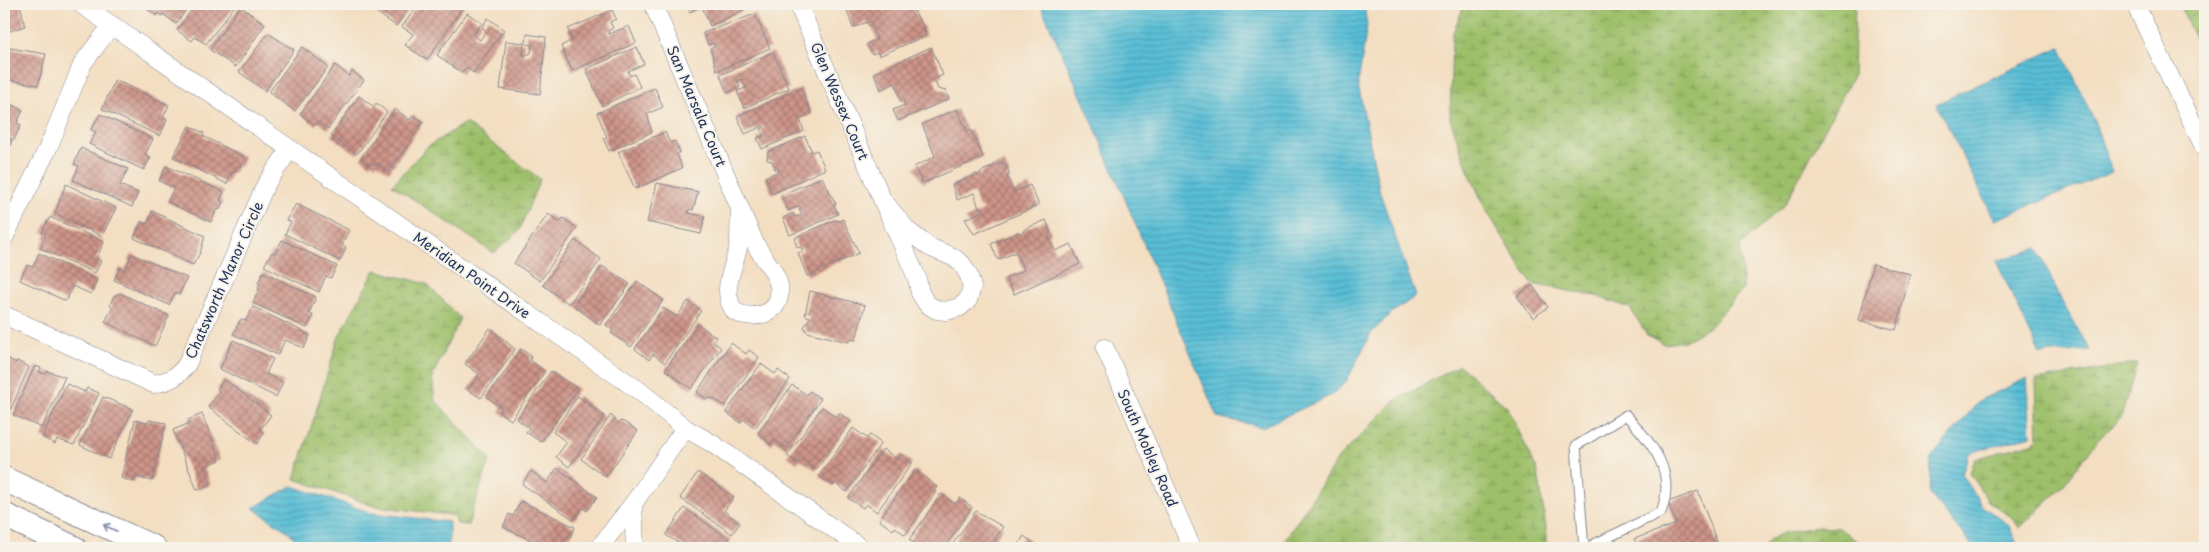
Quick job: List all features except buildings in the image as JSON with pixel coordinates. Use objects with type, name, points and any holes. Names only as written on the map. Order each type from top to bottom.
[{"type":"main road","points":[[4,479],[154,548]]},
{"type":"main road","points":[[4,515],[74,548]]},
{"type":"street","name":"Meridian Point Drive","points":[[82,4],[633,387],[685,428],[713,444],[861,548]]},
{"type":"street","name":"San Marsala Court","points":[[653,4],[755,244],[778,285],[779,297],[775,306],[770,312],[762,316],[751,317],[735,312],[727,296],[738,248],[740,209]]},
{"type":"street","name":"Glen Wessex Court","points":[[798,4],[882,199],[917,278],[920,293],[927,304],[937,310],[946,311],[960,307],[968,300],[972,287],[969,276],[962,264],[929,247],[907,230],[882,199]]},
{"type":"street","points":[[2135,4],[2205,149]]},
{"type":"street","points":[[4,238],[48,148],[83,63],[112,25]]},
{"type":"street","name":"Chatsworth Manor Circle","points":[[4,315],[154,384],[170,380],[180,374],[187,364],[266,184],[290,149]]},
{"type":"street","name":"South Mobley Road","points":[[1104,348],[1192,548]]},
{"type":"street","points":[[599,548],[633,504],[685,428]]},
{"type":"street","points":[[633,504],[635,548]]},
{"type":"lane","points":[[1626,415],[1660,457],[1666,490],[1665,501],[1661,512],[1585,548],[1576,446],[1626,415]]},
{"type":"green space","points":[[1473,4],[1855,4],[1853,76],[1785,204],[1740,246],[1743,289],[1709,327],[1685,341],[1664,344],[1647,335],[1630,308],[1596,296],[1532,284],[1486,210],[1468,170],[1450,119],[1452,35],[1463,8],[1468,8]]},
{"type":"green space","points":[[2179,4],[2205,4],[2205,60]]},
{"type":"green space","points":[[465,123],[540,179],[519,231],[494,253],[392,185],[427,147]]},
{"type":"green space","points":[[375,270],[427,284],[460,318],[432,377],[435,400],[490,459],[468,525],[457,524],[455,517],[451,515],[374,506],[295,479],[339,336]]},
{"type":"green space","points":[[2137,363],[2121,418],[2097,441],[2061,488],[2019,528],[2013,518],[1988,501],[1970,473],[1975,459],[2032,443],[2038,439],[2036,380]]},
{"type":"green space","points":[[1459,365],[1508,408],[1538,472],[1546,528],[1546,548],[1280,548],[1339,457],[1395,401]]},
{"type":"green space","points":[[1819,527],[1839,528],[1866,548],[1764,548],[1768,542],[1781,534]]},
{"type":"water","points":[[1040,4],[1364,4],[1367,26],[1358,84],[1380,193],[1416,296],[1390,314],[1370,335],[1346,382],[1334,394],[1262,427],[1217,417],[1086,107]]},
{"type":"water","points":[[2060,47],[2094,120],[2112,172],[1995,220],[1936,104]]},
{"type":"water","points":[[2037,248],[2062,302],[2090,350],[2040,354],[1996,261]]},
{"type":"water","points":[[2027,378],[2031,436],[1969,453],[1962,474],[1982,506],[2008,524],[2019,548],[1974,548],[1930,494],[1931,458],[1980,400]]},
{"type":"water","points":[[292,486],[372,513],[449,522],[449,548],[301,548],[290,533],[253,508]]}]
